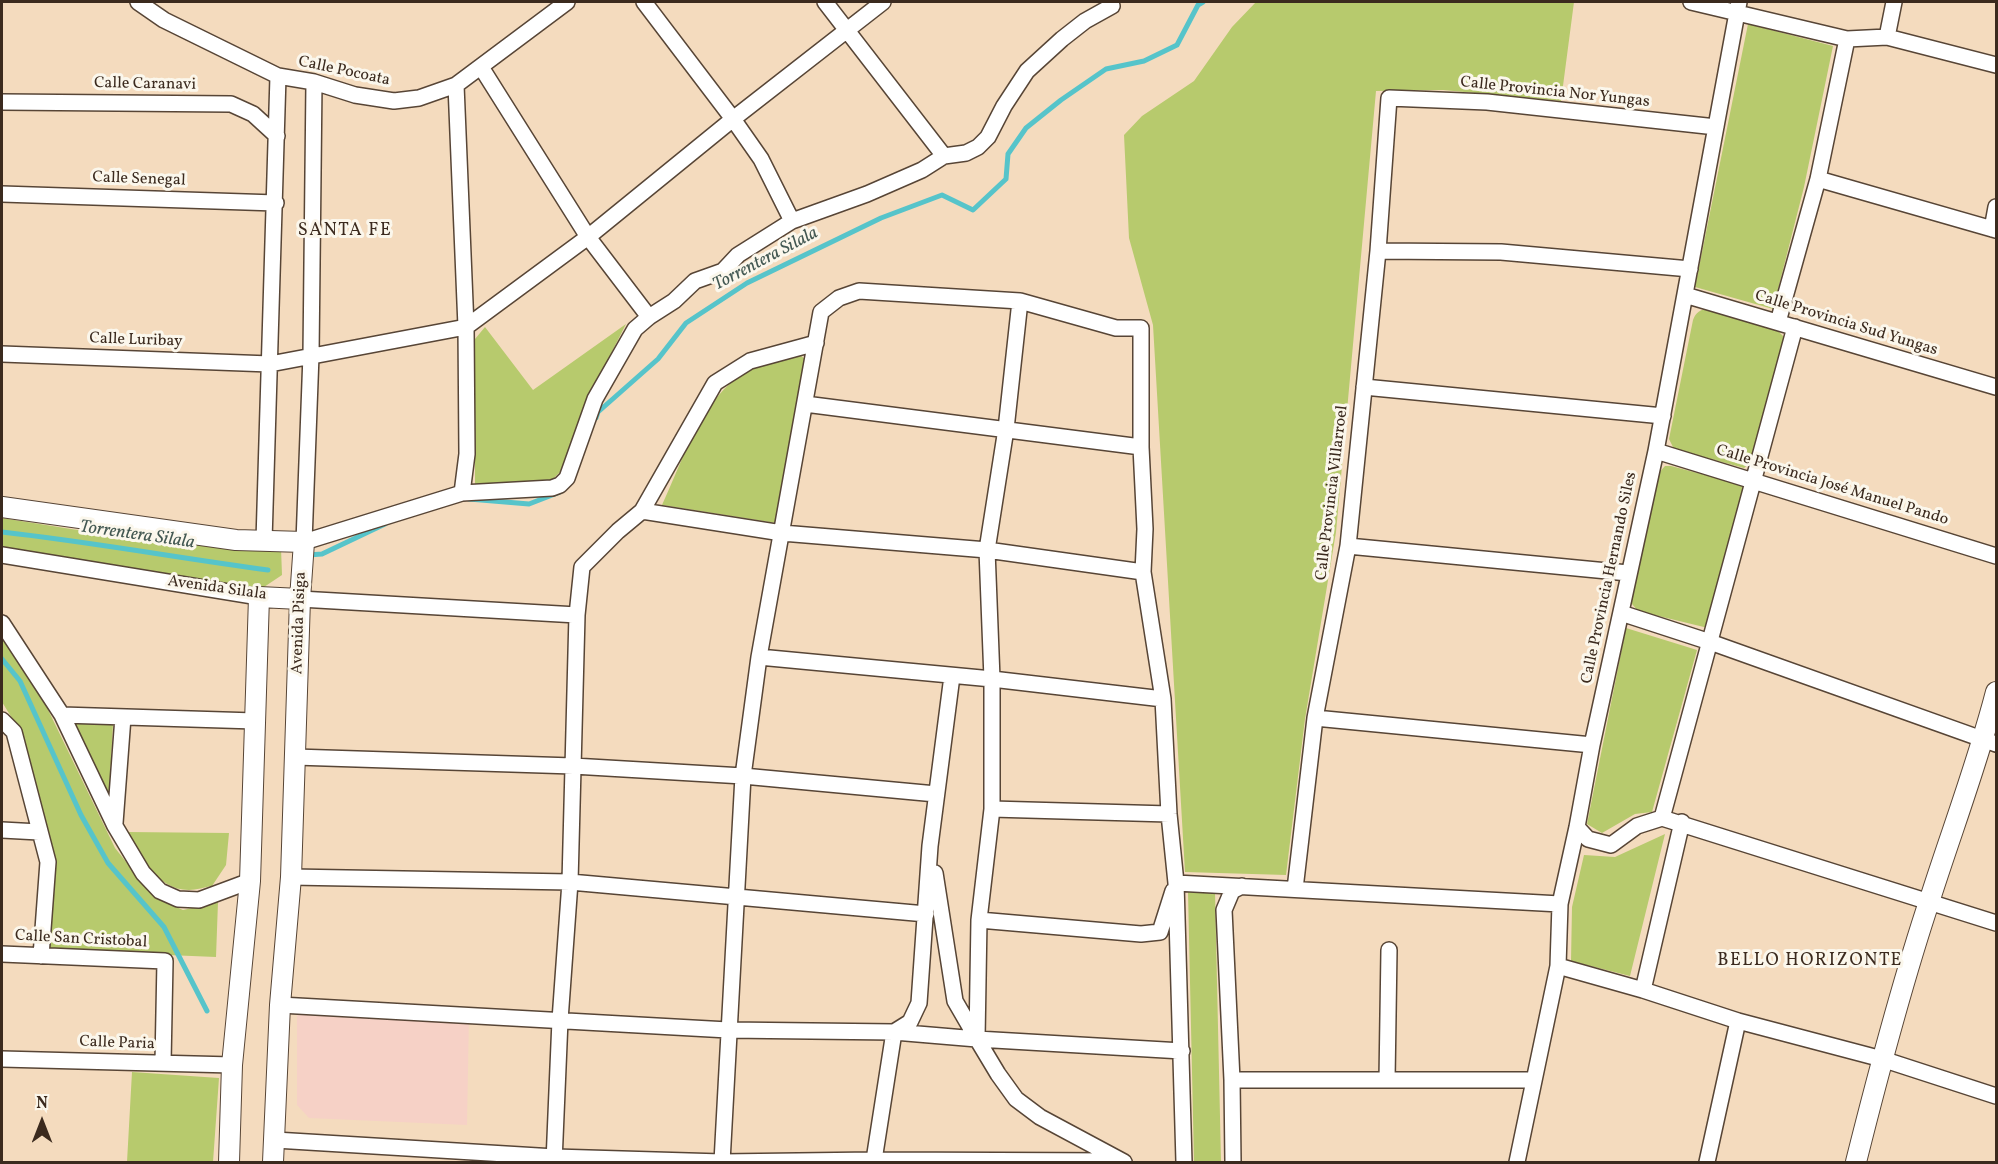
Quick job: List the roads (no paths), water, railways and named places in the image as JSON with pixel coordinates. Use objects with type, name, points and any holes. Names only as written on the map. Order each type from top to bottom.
[{"type":"street","name":"Calle Pocoata","points":[[138,2],[164,20],[278,76],[314,82],[356,96],[394,101],[419,98],[456,85],[567,2]]},
{"type":"street","points":[[644,2],[761,159],[792,221]]},
{"type":"street","points":[[825,2],[944,156]]},
{"type":"street","points":[[466,327],[588,237],[733,119],[884,2]]},
{"type":"street","points":[[1691,2],[1738,6],[1847,39],[1887,37],[1996,65]]},
{"type":"street","points":[[1887,37],[1894,2]]},
{"type":"street","points":[[2,507],[236,540],[304,542],[462,493],[552,488],[560,485],[567,478],[596,399],[635,329],[674,301],[695,281],[723,271],[738,255],[792,221],[867,194],[922,170],[944,156],[966,153],[978,147],[988,137],[1004,106],[1027,72],[1077,27],[1112,6]]},
{"type":"street","name":"Calle Provincia Hernando Siles","points":[[1517,1162],[1558,966],[1560,904],[1628,573],[1663,416],[1738,6]]},
{"type":"street","points":[[1778,322],[1818,179],[1847,39]]},
{"type":"street","points":[[481,67],[588,237],[650,317]]},
{"type":"street","points":[[264,541],[276,203],[278,76]]},
{"type":"street","name":"Avenida Pisiga","points":[[273,1162],[280,1005],[291,877],[300,598],[304,542],[311,355],[314,82]]},
{"type":"street","points":[[456,85],[466,327],[467,454],[462,493]]},
{"type":"street","name":"Calle Provincia Nor Yungas","points":[[1389,98],[1487,102],[1716,128]]},
{"type":"street","name":"Calle Provincia Villarroel","points":[[1295,890],[1316,718],[1348,546],[1378,251],[1389,98]]},
{"type":"street","name":"Calle Caranavi","points":[[2,102],[231,104],[253,114],[277,136]]},
{"type":"street","points":[[1818,179],[1994,229],[1996,207]]},
{"type":"street","name":"Calle Senegal","points":[[2,194],[276,203]]},
{"type":"street","points":[[1378,251],[1501,252],[1690,269]]},
{"type":"street","points":[[722,1162],[743,776],[759,657],[821,312],[839,298],[859,291],[1020,301],[1116,328],[1141,328],[1141,447],[1145,529],[1143,572],[1163,699],[1169,814],[1176,883],[1184,1162]]},
{"type":"street","name":"Calle Provincia Sud Yungas","points":[[1685,295],[1996,387]]},
{"type":"street","points":[[977,1039],[979,920],[992,808],[992,679],[987,550],[1006,429],[1020,301]]},
{"type":"street","name":"Calle Luribay","points":[[2,354],[270,364],[466,327]]},
{"type":"street","points":[[1662,818],[1795,327]]},
{"type":"street","points":[[554,1160],[560,1020],[570,882],[577,615],[582,567],[642,511],[715,382],[750,361],[816,343]]},
{"type":"street","points":[[1364,387],[1663,416]]},
{"type":"street","points":[[805,404],[1141,447]]},
{"type":"street","name":"Calle Provincia José Manuel Pando","points":[[1656,451],[1996,556]]},
{"type":"street","points":[[642,511],[782,533],[987,550],[1143,572]]},
{"type":"street","points":[[1348,546],[1628,573]]},
{"type":"street","name":"Avenida Silala","points":[[2,555],[259,597],[577,615]]},
{"type":"street","points":[[229,1162],[232,1065],[250,881],[259,597]]},
{"type":"street","points":[[1621,613],[1990,741]]},
{"type":"street","points":[[2,623],[62,715],[115,826],[143,873],[160,891],[178,899],[199,900],[250,881]]},
{"type":"street","points":[[759,657],[992,679],[1163,699]]},
{"type":"street","points":[[874,1160],[894,1032],[910,1022],[919,1003],[930,846],[952,676]]},
{"type":"street","points":[[1857,1162],[1882,1059],[1929,901],[1990,741],[1996,692]]},
{"type":"street","points":[[62,715],[255,721]]},
{"type":"street","points":[[115,826],[123,717]]},
{"type":"street","points":[[1316,718],[1592,745]]},
{"type":"street","points":[[2,720],[14,732],[48,862],[41,956]]},
{"type":"street","points":[[295,757],[573,766],[743,776],[936,794]]},
{"type":"street","points":[[992,808],[1169,814]]},
{"type":"street","points":[[1577,827],[1588,839],[1611,845],[1637,826],[1662,818],[1682,822],[1996,923]]},
{"type":"street","points":[[1643,990],[1682,822]]},
{"type":"street","points":[[2,830],[39,832]]},
{"type":"street","points":[[930,846],[956,1001],[998,1074],[1016,1099],[1040,1117],[1123,1162]]},
{"type":"street","points":[[291,877],[570,882],[926,914]]},
{"type":"street","points":[[979,920],[1141,934],[1160,932],[1176,883]]},
{"type":"street","points":[[1176,883],[1560,904]]},
{"type":"street","points":[[1233,1162],[1232,1080],[1224,910],[1232,891],[1242,886]]},
{"type":"street","points":[[1387,1080],[1389,950]]},
{"type":"street","name":"Calle San Cristobal","points":[[2,954],[165,962],[163,1063]]},
{"type":"street","points":[[1558,966],[1643,990],[1738,1021],[1882,1059],[1996,1096]]},
{"type":"street","points":[[280,1005],[728,1030],[894,1032],[1182,1051]]},
{"type":"street","points":[[1707,1162],[1738,1021]]},
{"type":"street","name":"Calle Paria","points":[[2,1059],[232,1065]]},
{"type":"street","points":[[1232,1080],[1534,1080]]},
{"type":"street","points":[[275,1140],[554,1160],[1123,1162]]},
{"type":"waterway","name":"Torrentera Silala","points":[[596,418],[598,412],[658,359],[686,323],[747,283],[881,218],[942,195],[973,210],[1006,179],[1008,154],[1026,128],[1106,69],[1144,61],[1177,45],[1198,5],[1203,2]]},
{"type":"waterway","name":"Torrentera Silala","points":[[469,499],[529,504],[560,492]]},
{"type":"waterway","name":"Torrentera Silala","points":[[308,555],[322,554],[385,524]]},
{"type":"waterway","name":"Torrentera Silala","points":[[2,532],[268,570]]},
{"type":"waterway","points":[[2,659],[20,681],[81,815],[108,863],[164,927],[207,1011]]},
{"type":"district","name":"SANTA FE","points":[[345,232]]},
{"type":"district","name":"BELLO HORIZONTE","points":[[1810,962]]}]
